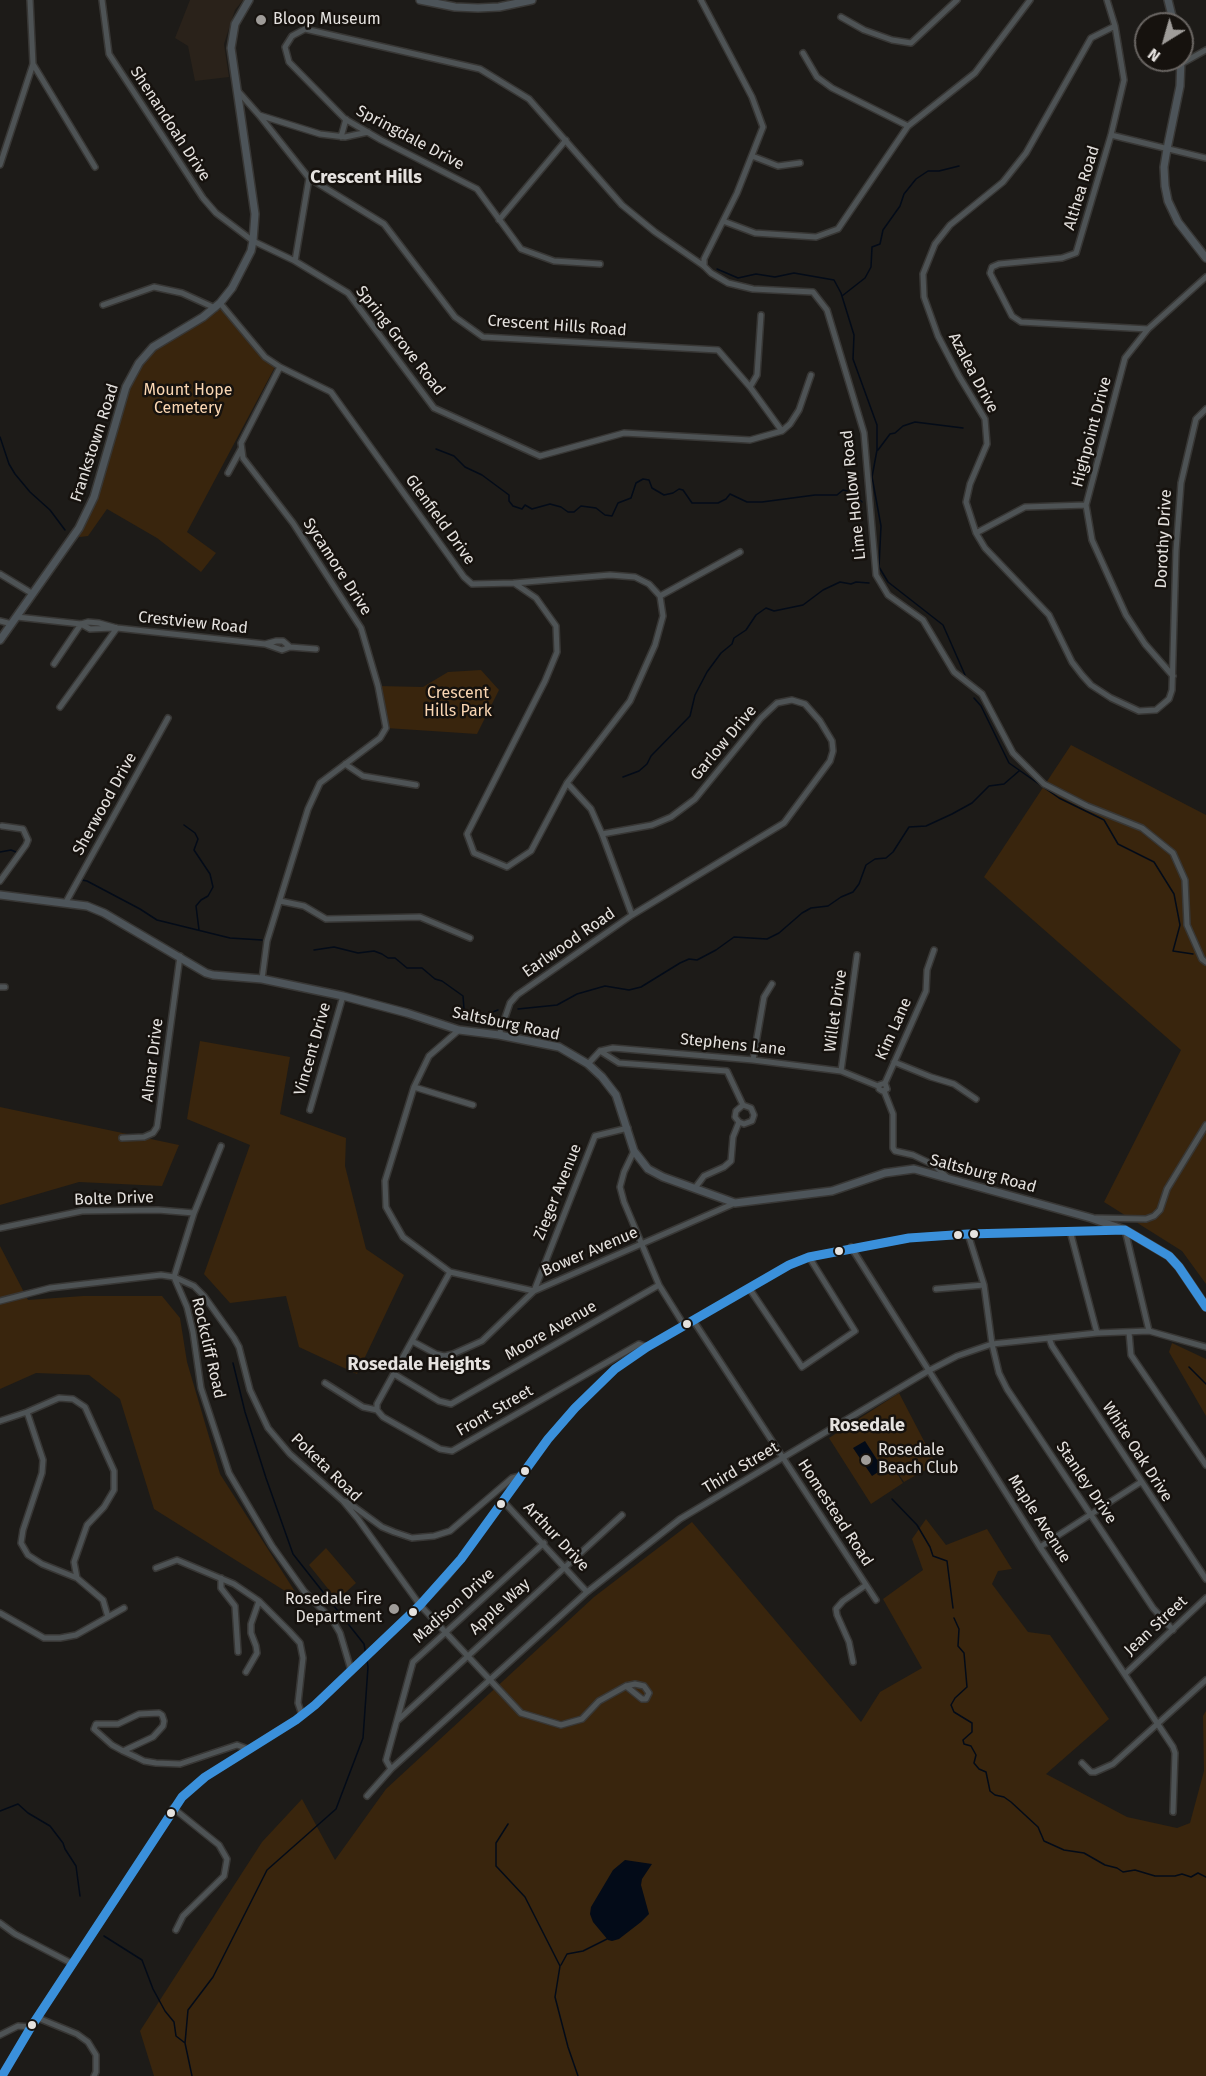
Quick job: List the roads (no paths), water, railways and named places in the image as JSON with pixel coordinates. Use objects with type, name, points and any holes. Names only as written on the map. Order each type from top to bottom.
[{"type":"main road","name":"Frankstown Road","points":[[0,640],[75,536],[94,497],[126,387],[139,363],[153,347],[217,306],[239,276],[254,241],[255,214],[231,56],[231,40],[238,16],[249,0]]},
{"type":"main road","points":[[420,0],[454,7],[478,8],[499,7],[532,0]]},
{"type":"main road","points":[[1180,72],[1179,97],[1167,149],[1164,178],[1168,201],[1186,234],[1206,258]]},
{"type":"main road","name":"Saltsburg Road","points":[[0,895],[87,906],[104,913],[180,956],[206,974],[262,979],[343,996],[459,1030],[559,1047],[588,1064],[616,1095],[634,1151],[648,1169],[735,1203],[832,1191],[885,1173],[914,1169],[1091,1218],[1125,1230],[1169,1256],[1206,1307]]},
{"type":"street","points":[[0,165],[33,64],[30,0]]},
{"type":"street","name":"Shenandoah Drive","points":[[102,0],[108,54],[137,100],[203,198],[216,213],[254,241]]},
{"type":"street","points":[[701,0],[752,97],[763,127],[723,221],[704,259],[704,266]]},
{"type":"street","points":[[842,17],[864,30],[892,40],[911,43],[957,0]]},
{"type":"street","points":[[723,221],[755,233],[816,237],[838,229],[908,126],[975,73],[1030,0]]},
{"type":"street","name":"Althea Road","points":[[1107,0],[1115,26],[1124,80],[1111,135],[1076,253],[1062,258],[999,264],[992,267],[990,273],[1012,316],[1020,322],[1148,329]]},
{"type":"street","name":"Azalea Drive","points":[[1115,26],[1090,38],[1026,153],[1003,182],[950,225],[935,244],[923,274],[924,297],[938,336],[958,376],[985,419],[987,444],[970,484],[966,502],[976,533],[986,548],[1049,615],[1072,662],[1091,685],[1111,698],[1139,711],[1156,710],[1169,699],[1173,676]]},
{"type":"street","name":"Springdale Drive","points":[[600,264],[554,261],[521,249],[477,189],[346,119],[289,62],[285,47],[292,36],[305,29],[480,69],[529,99],[622,206],[704,266]]},
{"type":"street","points":[[803,53],[817,77],[832,88],[908,126]]},
{"type":"street","points":[[33,64],[95,167]]},
{"type":"street","name":"Crescent Hills Road","points":[[236,89],[260,115],[309,178],[384,224],[455,317],[483,337],[718,350],[750,387],[782,431]]},
{"type":"street","points":[[260,115],[320,134],[341,137],[368,132]]},
{"type":"street","points":[[341,137],[346,119]]},
{"type":"street","points":[[1111,135],[1206,158]]},
{"type":"street","points":[[499,220],[566,140]]},
{"type":"street","points":[[752,156],[778,166],[800,163]]},
{"type":"street","points":[[295,261],[309,178]]},
{"type":"street","name":"Spring Grove Road","points":[[254,241],[295,261],[348,293],[434,408],[540,456],[624,433],[750,440],[782,431]]},
{"type":"street","name":"Lime Hollow Road","points":[[704,266],[728,283],[753,289],[813,292],[827,310],[864,433],[876,575],[888,595],[923,620],[954,672],[982,694],[1013,753],[1044,784],[1087,806],[1143,828],[1173,853],[1185,880],[1187,925],[1202,959],[1206,962]]},
{"type":"street","name":"Highpoint Drive","points":[[1173,676],[1145,644],[1126,615],[1092,540],[1086,505],[1125,358],[1148,329],[1206,277]]},
{"type":"street","points":[[103,305],[154,287],[182,293],[217,306]]},
{"type":"street","name":"Glenfield Drive","points":[[217,306],[265,357],[280,367],[331,392],[464,577],[472,584],[514,583]]},
{"type":"street","points":[[750,387],[757,375],[761,315]]},
{"type":"street","points":[[228,473],[242,449],[241,443],[280,367]]},
{"type":"street","points":[[782,431],[790,424],[799,410],[812,375]]},
{"type":"street","name":"Dorothy Drive","points":[[1173,676],[1176,551],[1181,483],[1196,418],[1206,409]]},
{"type":"street","name":"Sycamore Drive","points":[[242,449],[243,459],[293,523],[361,628],[378,686],[387,728],[380,738],[320,783],[308,809],[267,941],[262,979]]},
{"type":"street","points":[[976,533],[1025,507],[1086,505]]},
{"type":"street","points":[[660,596],[740,552]]},
{"type":"street","points":[[0,574],[33,594]]},
{"type":"street","points":[[610,575],[635,577],[649,584],[660,596],[663,616],[655,645],[630,701],[567,783],[531,851],[507,867],[474,852],[467,834],[545,681],[556,652],[555,627],[536,598],[514,583],[610,575]]},
{"type":"street","name":"Crestview Road","points":[[17,617],[81,624],[98,630],[117,628],[265,644],[283,641],[290,647],[316,649]]},
{"type":"street","points":[[0,621],[12,624]]},
{"type":"street","points":[[54,664],[81,624]]},
{"type":"street","points":[[60,707],[117,628]]},
{"type":"street","name":"Garlow Drive","points":[[602,834],[652,825],[671,817],[695,799],[761,718],[777,703],[792,700],[805,704],[820,721],[832,741],[833,751],[830,761],[784,823],[632,915]]},
{"type":"street","name":"Sherwood Drive","points":[[66,902],[168,718]]},
{"type":"street","points":[[345,764],[363,776],[416,785]]},
{"type":"street","name":"Earlwood Road","points":[[499,1035],[513,998],[632,915],[591,809],[567,783]]},
{"type":"street","points":[[0,881],[28,840],[23,829],[2,826]]},
{"type":"street","points":[[280,901],[304,906],[326,919],[420,917],[470,938]]},
{"type":"street","name":"Kim Lane","points":[[885,1083],[926,991],[927,970],[934,950]]},
{"type":"street","name":"Willet Drive","points":[[841,1071],[857,955]]},
{"type":"street","name":"Almar Drive","points":[[122,1138],[144,1137],[153,1133],[157,1127],[180,956]]},
{"type":"street","points":[[753,1060],[764,997],[772,984]]},
{"type":"street","name":"Vincent Drive","points":[[310,1110],[343,996]]},
{"type":"street","points":[[377,1410],[377,1404],[450,1272],[403,1237],[386,1207],[386,1181],[414,1087],[429,1056],[459,1030]]},
{"type":"street","name":"Stephens Lane","points":[[600,1051],[613,1048],[753,1060],[841,1071],[878,1086]]},
{"type":"street","points":[[588,1064],[600,1051],[619,1063],[727,1071],[743,1105],[751,1108],[753,1118],[748,1124],[739,1122]]},
{"type":"street","points":[[894,1062],[954,1084],[976,1099]]},
{"type":"street","points":[[884,1091],[887,1086],[882,1083],[878,1086],[879,1090],[884,1091],[893,1114],[893,1148],[895,1151],[913,1155],[933,1165],[949,1179]]},
{"type":"street","points":[[414,1087],[473,1105]]},
{"type":"street","points":[[695,1188],[704,1176],[724,1167],[731,1161],[733,1137],[739,1122],[735,1114],[743,1105]]},
{"type":"street","points":[[1091,1218],[1146,1219],[1154,1216],[1160,1210],[1167,1189],[1206,1125]]},
{"type":"street","name":"Zieger Avenue","points":[[534,1291],[595,1136],[628,1128]]},
{"type":"street","points":[[174,1277],[194,1213],[221,1146]]},
{"type":"street","points":[[634,1151],[620,1186],[624,1202],[658,1285],[684,1325]]},
{"type":"street","name":"Bower Avenue","points":[[450,1272],[534,1291],[735,1203]]},
{"type":"street","name":"Bolte Drive","points":[[0,1228],[82,1211],[158,1210],[194,1213]]},
{"type":"street","points":[[2,2076],[31,2027],[187,1790],[315,1705],[420,1605],[445,1579],[548,1439],[597,1384],[647,1347],[789,1265],[809,1257],[851,1247],[909,1238],[968,1234],[1125,1230],[1149,1331]]},
{"type":"street","points":[[1070,1231],[1097,1333]]},
{"type":"street","name":"Stanley Drive","points":[[968,1234],[984,1285],[992,1344],[999,1373],[1007,1389],[1153,1608],[1173,1630]]},
{"type":"street","name":"Maple Avenue","points":[[851,1247],[1040,1548],[1158,1723],[1175,1753],[1173,1812]]},
{"type":"street","points":[[749,1288],[802,1366],[855,1331],[809,1257]]},
{"type":"street","name":"Poketa Road","points":[[0,1302],[61,1287],[161,1275],[174,1277],[194,1286],[201,1292],[234,1338],[250,1390],[268,1428],[290,1454],[343,1501],[420,1605],[520,1713],[561,1725],[582,1719],[599,1701],[626,1686]]},
{"type":"street","name":"Rockcliff Road","points":[[174,1277],[187,1307],[201,1388],[229,1473],[272,1546],[304,1591],[333,1622],[340,1633],[351,1670]]},
{"type":"street","name":"Moore Avenue","points":[[394,1374],[439,1401],[451,1404],[658,1285]]},
{"type":"street","points":[[936,1289],[984,1285]]},
{"type":"street","points":[[412,1341],[436,1354],[444,1356],[453,1354],[482,1341],[534,1291]]},
{"type":"street","name":"Homestead Road","points":[[693,1320],[876,1600]]},
{"type":"street","name":"Third Street","points":[[368,1796],[391,1769],[587,1592],[680,1519],[928,1371],[957,1356],[992,1344],[1097,1333],[1149,1331],[1206,1347]]},
{"type":"street","points":[[1129,1332],[1131,1355],[1206,1465]]},
{"type":"street","name":"White Oak Drive","points":[[1049,1338],[1052,1346],[1206,1579]]},
{"type":"street","name":"Front Street","points":[[325,1383],[363,1407],[377,1410],[383,1417],[440,1449],[452,1451],[639,1344],[647,1347]]},
{"type":"street","points":[[0,1421],[59,1398],[73,1399],[86,1407],[114,1471],[114,1490],[104,1507],[87,1525],[75,1562],[77,1578]]},
{"type":"street","points":[[27,1412],[43,1460],[42,1473],[23,1530],[21,1544],[28,1555],[42,1564],[77,1578],[103,1600],[108,1617]]},
{"type":"street","points":[[343,1501],[382,1527],[394,1532],[412,1538],[434,1536],[450,1531],[512,1478],[522,1475]]},
{"type":"street","points":[[1040,1548],[1141,1482]]},
{"type":"street","name":"Arthur Drive","points":[[503,1501],[587,1592]]},
{"type":"street","name":"Apple Way","points":[[397,1721],[622,1515]]},
{"type":"street","name":"Madison Drive","points":[[391,1769],[386,1760],[413,1662],[544,1543]]},
{"type":"street","points":[[156,1568],[177,1560],[234,1584],[259,1601],[300,1643],[303,1675],[298,1703],[302,1715]]},
{"type":"street","points":[[221,1578],[221,1588],[235,1606],[238,1652]]},
{"type":"street","points":[[853,1662],[849,1642],[836,1609],[843,1601],[866,1585]]},
{"type":"street","name":"Jean Street","points":[[1125,1674],[1206,1598]]},
{"type":"street","points":[[246,1672],[257,1653],[250,1624],[259,1601]]},
{"type":"street","points":[[0,1613],[44,1638],[60,1638],[76,1635],[124,1608]]},
{"type":"street","points":[[1082,1763],[1091,1772],[1113,1764],[1206,1680]]},
{"type":"street","points":[[123,1751],[153,1737],[163,1726],[162,1715],[159,1713],[139,1714],[118,1724],[96,1724],[94,1729],[98,1734],[123,1751],[144,1761],[173,1765],[237,1745],[248,1749]]},
{"type":"street","points":[[173,1808],[219,1845],[227,1859],[224,1876],[183,1916],[176,1930]]},
{"type":"street","points":[[0,1923],[15,1934],[73,1964]]},
{"type":"street","points":[[38,2018],[77,2034],[88,2042],[96,2055],[94,2076]]},
{"type":"street","points":[[0,2034],[18,2026],[31,2027]]},
{"type":"waterway","points":[[842,296],[865,278],[871,267],[872,247],[880,244],[883,230],[900,206],[904,194],[916,179],[928,171],[959,166]]},
{"type":"waterway","points":[[717,269],[738,278],[756,274],[775,277],[794,273],[834,280],[841,293],[854,335],[853,359],[877,425],[877,450],[872,477],[881,526],[879,567],[888,582],[943,625],[965,675]]},
{"type":"waterway","points":[[878,450],[890,434],[915,422],[963,428]]},
{"type":"waterway","points":[[0,437],[9,464],[15,474],[50,510],[65,530]]},
{"type":"waterway","points":[[436,449],[454,456],[465,467],[482,475],[509,495],[509,501],[513,506],[522,509],[525,505],[532,509],[550,504],[568,512],[574,512],[581,506],[596,508],[605,515],[612,516],[618,503],[631,498],[636,483],[643,479],[649,480],[652,488],[664,495],[679,489],[683,490],[692,503],[718,503],[730,494],[747,502],[762,502],[815,495],[837,495],[843,490],[852,492],[862,502]]},
{"type":"waterway","points":[[623,777],[639,771],[647,764],[651,756],[690,716],[695,695],[707,672],[721,653],[732,644],[734,638],[746,630],[756,615],[766,608],[774,611],[803,605],[823,590],[840,582],[869,583]]},
{"type":"waterway","points":[[974,698],[981,706],[1009,763],[1059,798],[1104,820],[1118,844],[1154,862],[1174,894],[1180,925],[1173,951],[1193,954]]},
{"type":"waterway","points":[[518,1009],[557,1005],[577,994],[605,986],[629,990],[641,987],[680,963],[689,959],[697,960],[716,950],[734,937],[767,939],[779,933],[811,908],[828,906],[853,892],[859,884],[866,865],[875,859],[886,858],[893,852],[909,827],[926,826],[952,814],[972,803],[989,786],[1004,784],[1019,771]]},
{"type":"waterway","points":[[184,825],[195,833],[198,839],[194,850],[210,874],[213,887],[208,896],[196,906],[199,930]]},
{"type":"waterway","points":[[0,852],[11,850],[16,852]]},
{"type":"waterway","points":[[82,880],[157,920],[230,938],[262,940]]},
{"type":"waterway","points":[[314,950],[334,947],[358,953],[374,951],[388,958],[395,958],[407,968],[422,968],[463,996],[464,1009],[479,1017],[498,1010]]},
{"type":"waterway","points":[[233,1363],[245,1412],[293,1554],[364,1644],[366,1655]]},
{"type":"waterway","points":[[1189,1367],[1206,1384]]},
{"type":"waterway","points":[[892,1499],[917,1525],[933,1556],[947,1561],[953,1608]]},
{"type":"waterway","points":[[954,1618],[959,1629],[958,1646],[964,1653],[967,1687],[951,1705],[954,1712],[972,1723],[972,1732],[963,1740],[964,1744],[971,1746],[976,1755],[974,1763],[986,1772],[990,1791],[1011,1802],[1038,1827],[1044,1841],[1064,1850],[1084,1853],[1123,1872],[1135,1870],[1155,1876],[1182,1874],[1191,1877],[1198,1873],[1206,1877]]},
{"type":"waterway","points":[[192,2076],[185,2043],[188,2010],[213,1977],[267,1870],[336,1809],[363,1738],[367,1660]]},
{"type":"waterway","points":[[0,1811],[18,1804],[50,1826],[76,1866],[80,1896]]},
{"type":"waterway","points":[[508,1824],[496,1843],[496,1866],[525,1897],[560,1966],[555,1997],[578,2076]]},
{"type":"waterway","points":[[104,1936],[142,1960],[153,1989],[174,2022],[176,2036],[185,2043]]},
{"type":"waterway","points":[[561,1965],[567,1954],[583,1951],[607,1939]]},
{"type":"place","name":"Bloop Museum","points":[[261,20]]},
{"type":"place","name":"Rosedale Beach Club","points":[[866,1460]]},
{"type":"place","name":"Rosedale Fire Department","points":[[394,1609]]},
{"type":"district","name":"Crescent Hills","points":[[366,178]]},
{"type":"district","name":"Rosedale Heights","points":[[419,1365]]},
{"type":"district","name":"Rosedale","points":[[867,1426]]},
{"type":"park label","name":"Mount Hope Cemetery","points":[[188,400]]},
{"type":"park label","name":"Crescent Hills Park","points":[[458,703]]}]
